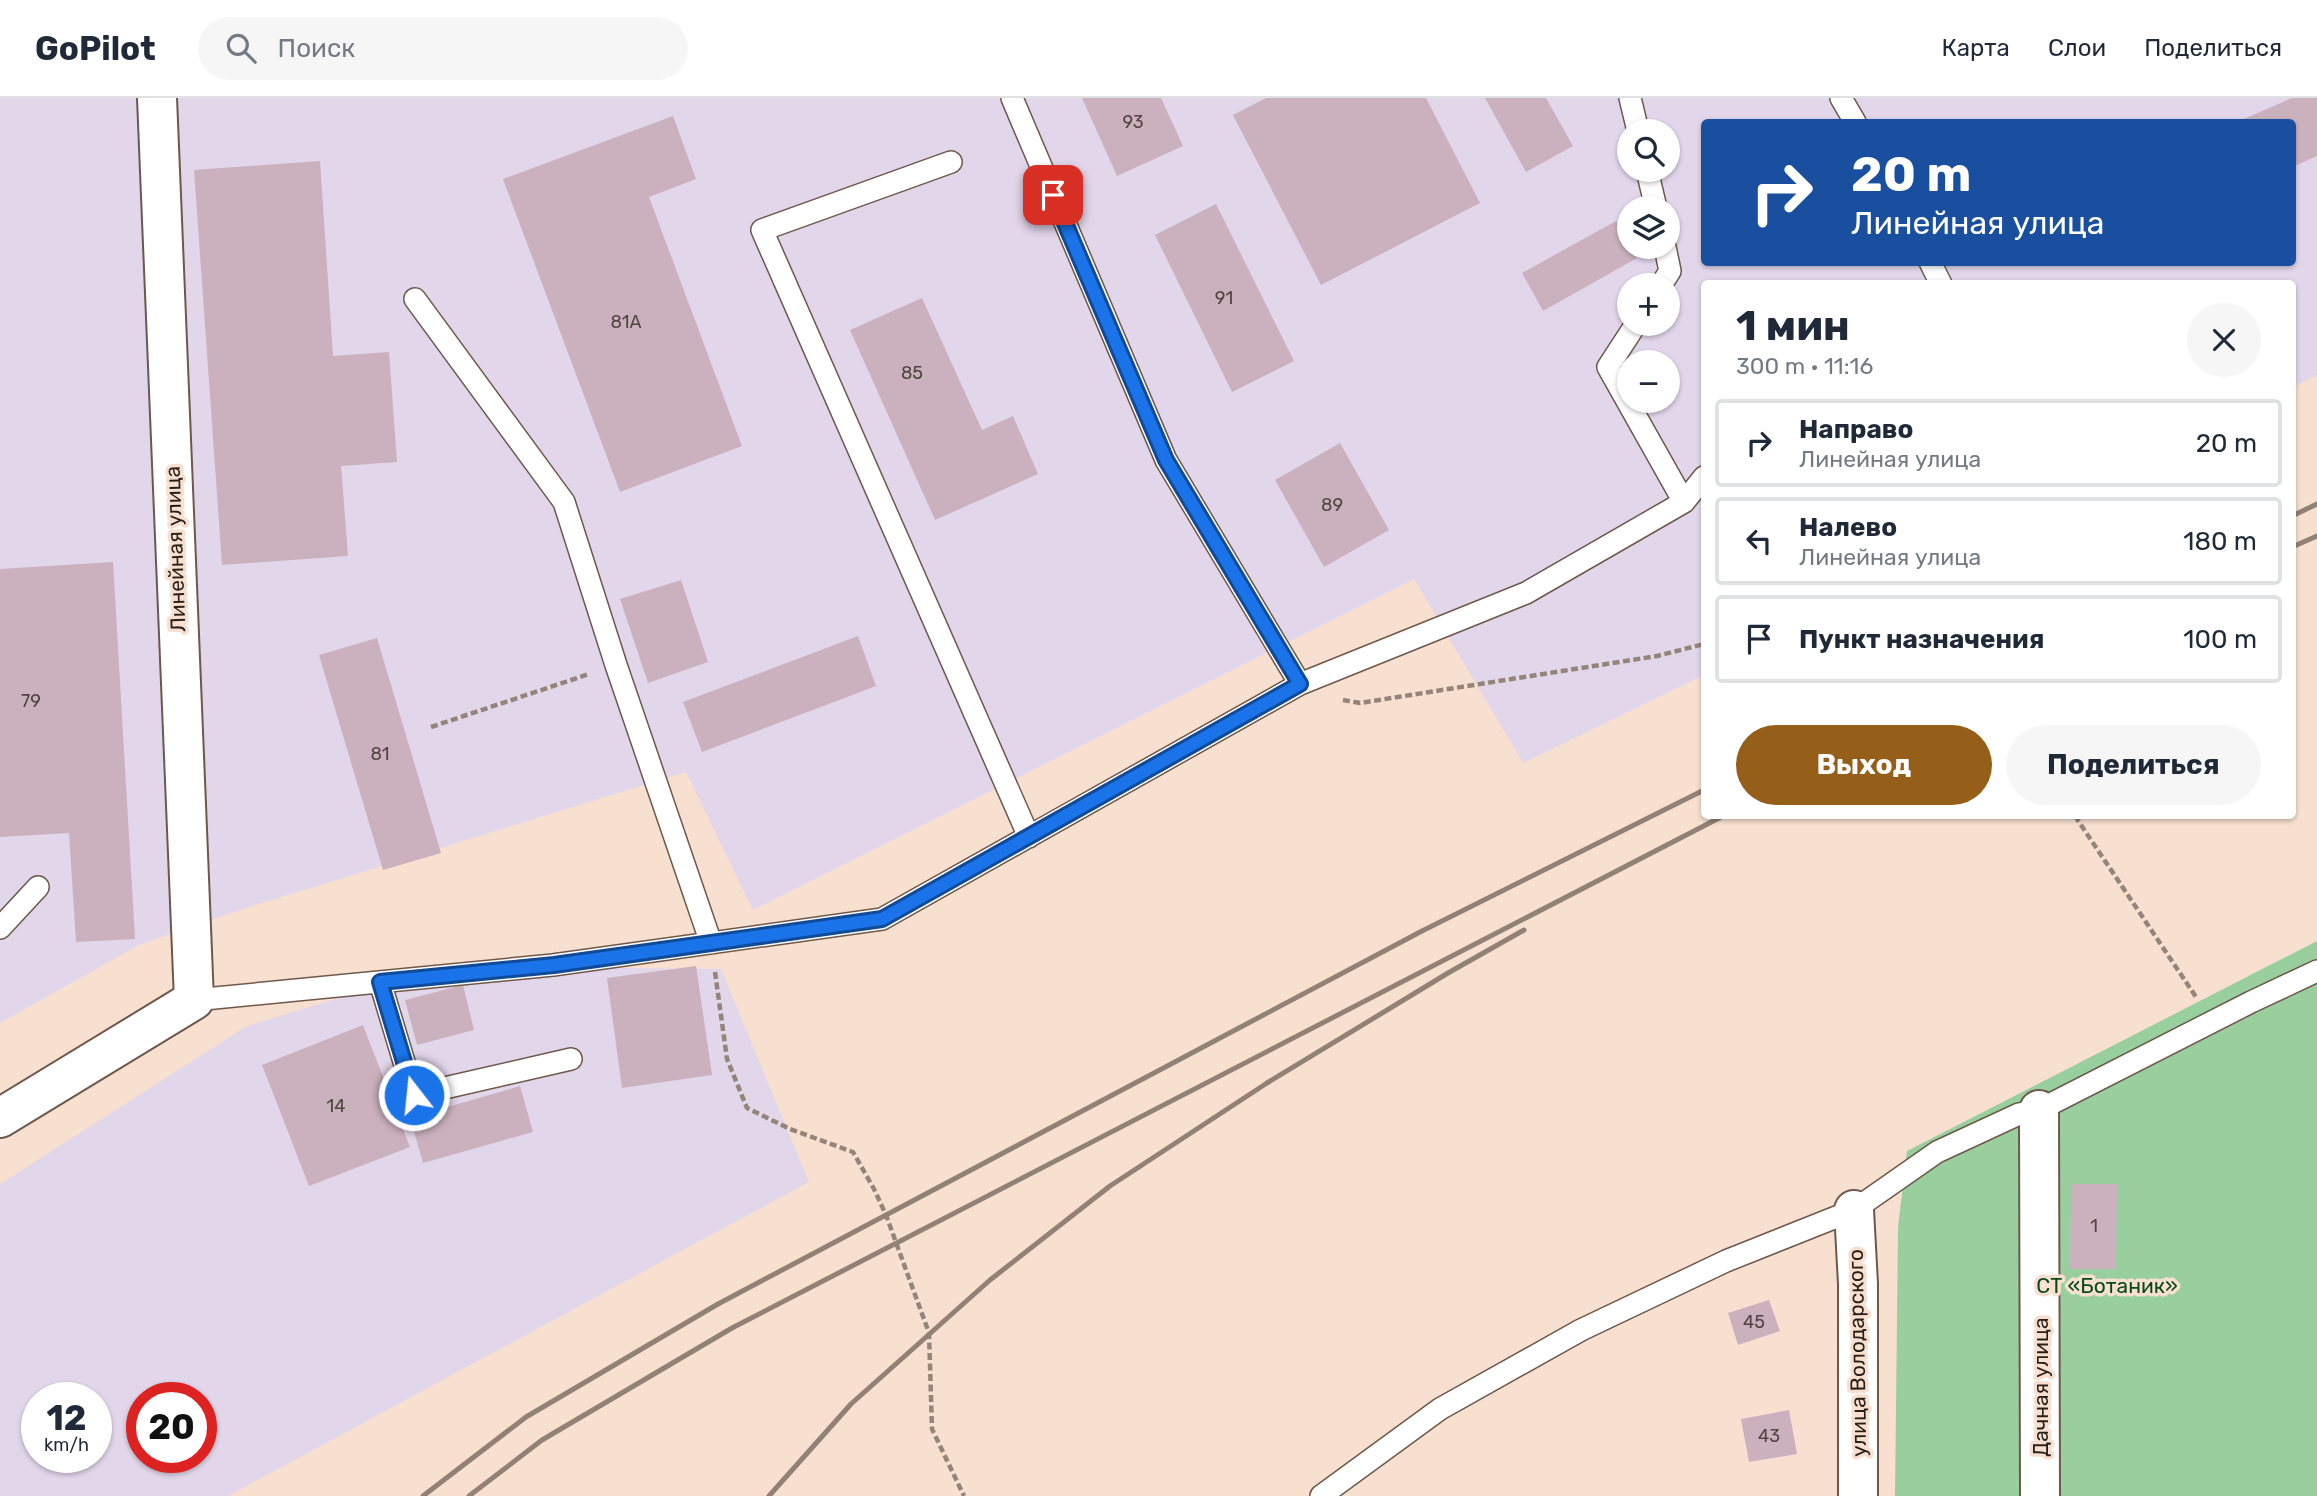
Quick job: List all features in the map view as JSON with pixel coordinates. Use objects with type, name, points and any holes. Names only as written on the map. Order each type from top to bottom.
[{"type":"street","name":"Линейная улица","points":[[157,98],[194,1000]]},
{"type":"street","points":[[0,1118],[194,1000]]},
{"type":"street","name":"Дачная улица","points":[[2039,1110],[2040,1496]]},
{"type":"street","name":"улица Володарского","points":[[1854,1210],[1858,1284],[1858,1496]]},
{"type":"lane","points":[[1012,98],[1166,460],[1300,684]]},
{"type":"lane","points":[[1630,98],[1634,119]]},
{"type":"lane","points":[[1841,98],[1852,119]]},
{"type":"lane","points":[[951,162],[762,230],[1029,836]]},
{"type":"lane","points":[[415,299],[564,502],[616,665],[711,943]]},
{"type":"lane","points":[[1628,336],[1608,367],[1684,502]]},
{"type":"lane","points":[[194,1000],[554,965],[882,919],[1300,684],[1526,593],[1684,502],[1701,481]]},
{"type":"lane","points":[[0,928],[38,887]]},
{"type":"lane","points":[[1321,1496],[1440,1409],[1581,1330],[1726,1261],[1854,1210],[1937,1152],[2019,1114],[2039,1110],[2212,1021],[2317,971]]},
{"type":"lane","points":[[380,982],[414,1095],[570,1059]]},
{"type":"path","points":[[1300,684],[1309,692],[1360,703],[1657,656],[1701,645]]},
{"type":"path","points":[[431,727],[616,665]]},
{"type":"path","points":[[2077,819],[2212,1021]]},
{"type":"path","points":[[711,943],[727,1059],[747,1108],[790,1129],[853,1152],[886,1215],[929,1333],[932,1429],[964,1496]]},
{"type":"shaded area","points":[[0,98],[2317,98],[2317,375],[2296,386],[2296,280],[1701,280],[1701,676],[1523,763],[1414,579],[753,910],[686,772],[246,908],[139,945],[0,1023]]},
{"type":"shaded area","points":[[444,966],[721,969],[809,1182],[228,1496],[0,1496],[0,1184],[247,1026]]},
{"type":"green space","name":"СТ «Ботаник»","points":[[2317,941],[2317,1496],[1895,1496],[1898,1227],[1907,1151]]},
{"type":"building","points":[[1082,98],[1161,98],[1183,146],[1117,176]]},
{"type":"building","points":[[1266,98],[1426,98],[1480,203],[1321,285],[1233,115]]},
{"type":"building","points":[[1485,98],[1546,98],[1573,146],[1526,172]]},
{"type":"building","points":[[2292,98],[2317,98],[2317,156],[2296,165],[2296,119],[2244,119]]},
{"type":"building","points":[[673,116],[696,179],[649,197],[742,446],[620,492],[503,179]]},
{"type":"building","points":[[320,161],[333,356],[389,352],[397,462],[341,466],[348,556],[222,565],[194,170]]},
{"type":"building","points":[[1216,204],[1294,361],[1232,392],[1155,235]]},
{"type":"building","points":[[1616,221],[1617,259],[1635,259],[1543,311],[1522,273]]},
{"type":"building","points":[[922,298],[982,430],[1013,416],[1038,474],[935,520],[850,330]]},
{"type":"building","points":[[1340,443],[1389,530],[1324,567],[1275,480]]},
{"type":"building","points":[[113,562],[135,939],[76,942],[69,833],[0,837],[0,569]]},
{"type":"building","points":[[681,580],[708,662],[648,683],[620,599]]},
{"type":"building","points":[[858,636],[876,686],[702,752],[683,702]]},
{"type":"building","points":[[377,638],[441,853],[383,870],[319,655]]},
{"type":"building","points":[[696,966],[712,1075],[622,1088],[607,978]]},
{"type":"building","points":[[463,985],[474,1030],[417,1045],[405,1000]]},
{"type":"building","points":[[363,1025],[410,1147],[309,1186],[262,1065]]},
{"type":"building","points":[[520,1086],[533,1132],[423,1163],[410,1118]]},
{"type":"building","points":[[2071,1184],[2117,1184],[2116,1269],[2070,1269]]},
{"type":"building","points":[[1769,1300],[1780,1331],[1738,1345],[1728,1313]]},
{"type":"building","points":[[1789,1410],[1797,1454],[1749,1462],[1741,1419]]},
{"type":"railway","points":[[2296,514],[2317,504]]},
{"type":"railway","points":[[2296,545],[2317,536]]},
{"type":"railway","points":[[423,1496],[526,1417],[718,1304],[1422,931],[1701,792]]},
{"type":"railway","points":[[469,1496],[542,1440],[732,1328],[1717,819]]},
{"type":"railway","points":[[769,1496],[851,1404],[990,1280],[1110,1186],[1267,1083],[1524,930]]},
{"type":"route","points":[[414,1095],[380,982],[554,965],[882,919],[1300,684],[1166,460],[1053,195]]}]
